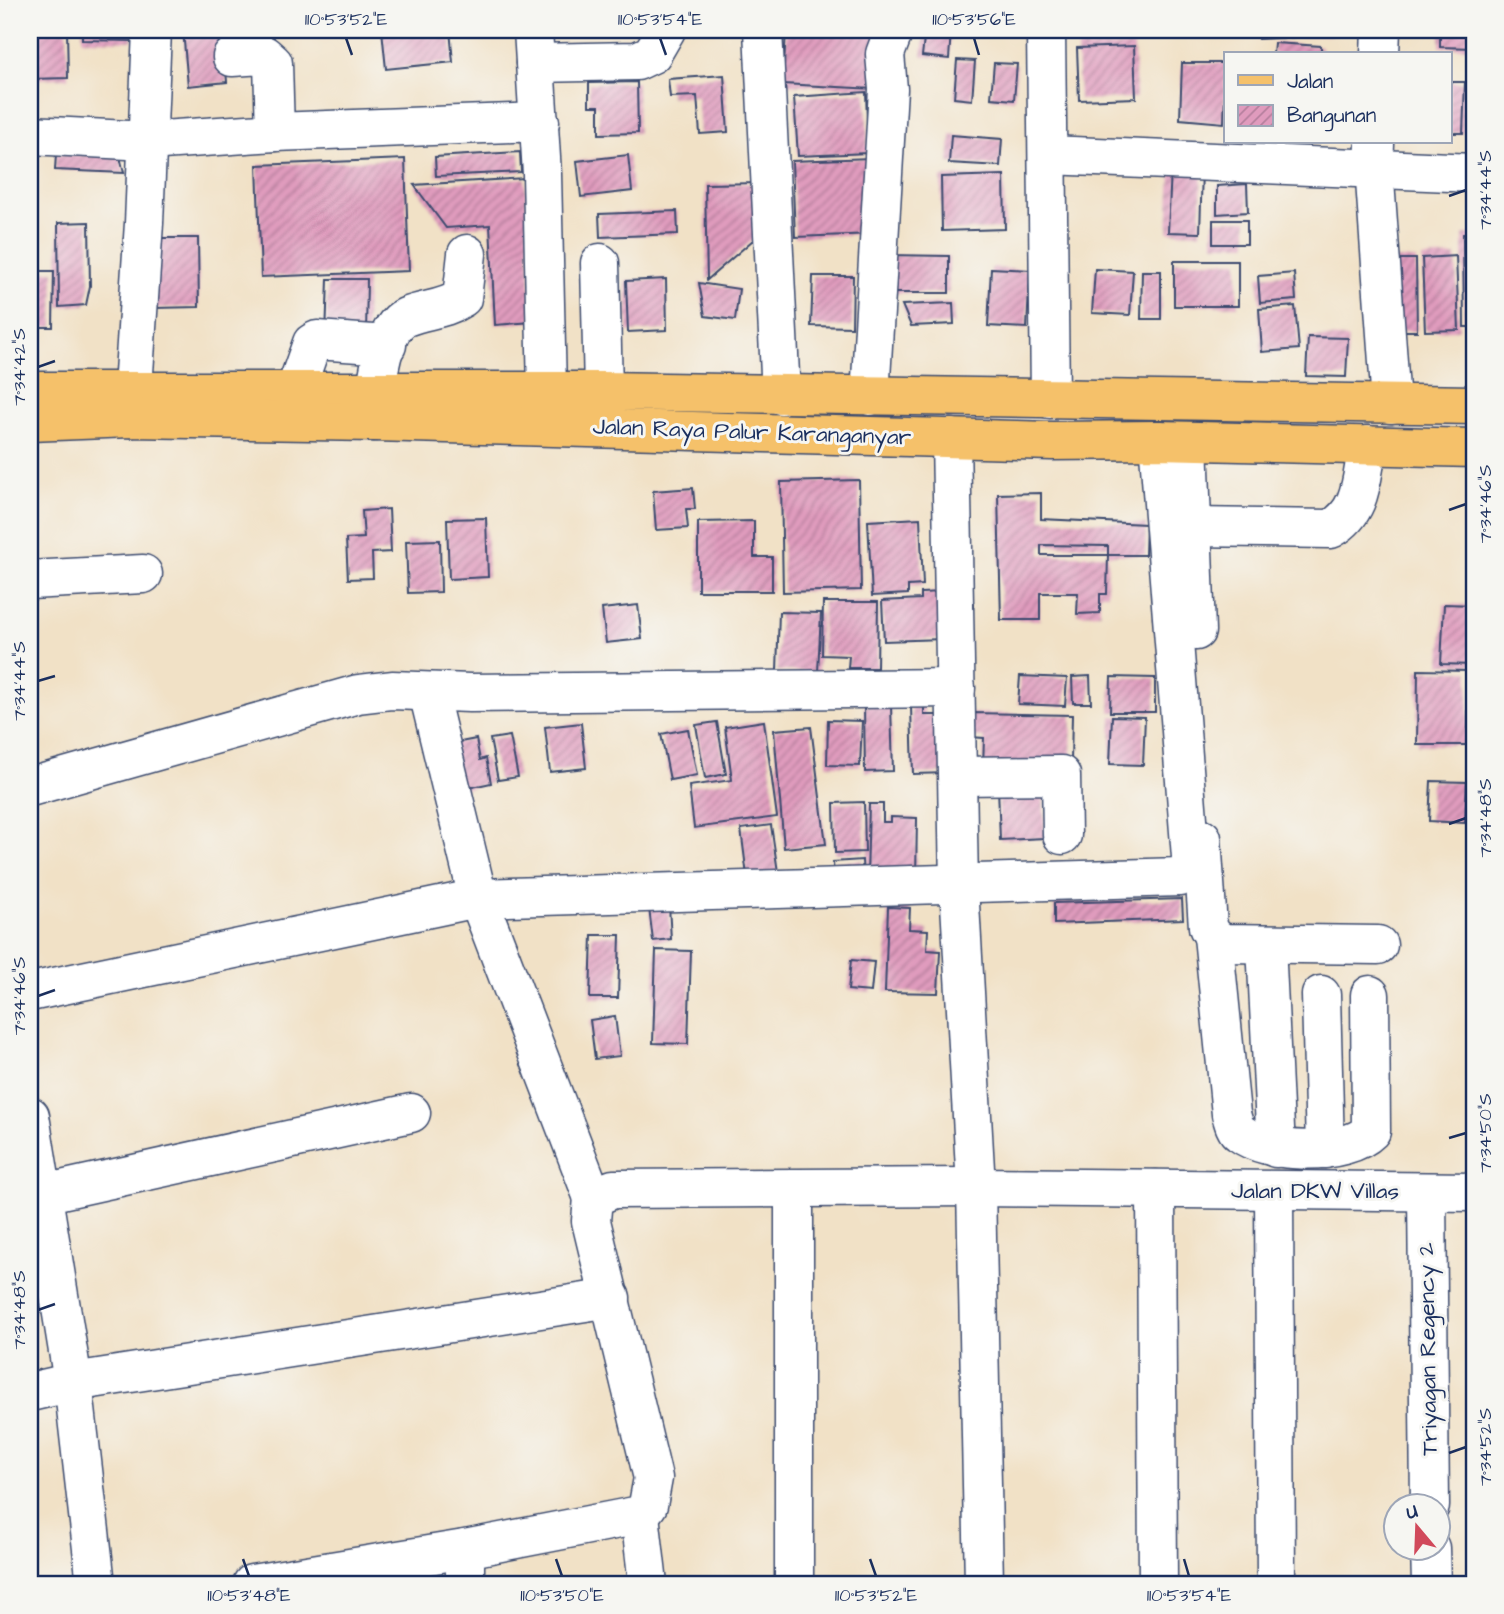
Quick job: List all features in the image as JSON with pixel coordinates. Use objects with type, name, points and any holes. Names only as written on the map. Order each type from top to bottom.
[{"type":"main road","name":"Jalan Raya Palur Karanganyar","points":[[30,391],[131,404],[374,406],[781,432],[869,434],[952,457],[1052,441],[1173,440],[1474,448]]},
{"type":"main road","name":"Jalan Raya Palur Karanganyar","points":[[30,422],[131,404],[295,391],[374,406],[547,391],[1474,405]]},
{"type":"main road","points":[[781,395],[781,432]]},
{"type":"main road","points":[[869,434],[870,396]]},
{"type":"main road","points":[[949,397],[952,457]]},
{"type":"main road","points":[[1050,399],[1052,441]]},
{"type":"street","points":[[131,404],[148,141],[152,30]]},
{"type":"street","points":[[547,391],[540,122],[534,46],[637,61],[652,54],[666,30]]},
{"type":"street","points":[[763,30],[781,395]]},
{"type":"street","points":[[870,396],[888,89],[885,54],[894,30]]},
{"type":"street","points":[[1046,30],[1050,399]]},
{"type":"street","points":[[1380,52],[1381,30]]},
{"type":"street","points":[[232,57],[264,55],[273,63],[275,132]]},
{"type":"street","points":[[30,135],[148,141],[275,132],[540,122]]},
{"type":"street","points":[[1049,155],[1374,155],[1474,173]]},
{"type":"street","points":[[1374,155],[1391,404]]},
{"type":"street","points":[[374,406],[387,345],[395,325],[405,317],[448,307],[462,298],[467,254]]},
{"type":"street","points":[[600,263],[603,391]]},
{"type":"street","points":[[295,391],[313,343],[317,340],[387,345]]},
{"type":"street","points":[[1173,440],[1192,527],[1200,808],[1208,928],[1213,936],[1223,943],[1378,945]]},
{"type":"street","points":[[30,992],[478,898],[960,886],[1180,877],[1190,869],[1173,440]]},
{"type":"street","points":[[1192,527],[1331,529],[1348,520],[1356,504],[1368,445]]},
{"type":"street","points":[[952,457],[960,886],[976,1187],[984,1584]]},
{"type":"street","points":[[30,580],[143,574]]},
{"type":"street","points":[[30,786],[358,694],[393,690],[428,692],[956,688]]},
{"type":"street","points":[[253,1584],[465,1566],[640,1515],[649,1505],[653,1478],[591,1221],[593,1198],[478,898],[428,692]]},
{"type":"street","points":[[958,776],[1061,775],[1062,835]]},
{"type":"street","points":[[1213,936],[1231,1114],[1238,1132],[1276,1148],[1325,1149],[1360,1142],[1371,1130],[1370,995]]},
{"type":"street","points":[[1266,945],[1276,1148]]},
{"type":"street","points":[[1321,995],[1325,1149]]},
{"type":"street","points":[[37,1176],[411,1113]]},
{"type":"street","points":[[30,1116],[37,1176],[73,1382],[96,1584]]},
{"type":"street","name":"Jalan DKW Villas","points":[[593,1198],[613,1189],[976,1187],[1474,1192]]},
{"type":"street","points":[[794,1189],[794,1584]]},
{"type":"street","points":[[1156,1189],[1158,1584]]},
{"type":"street","points":[[1274,1191],[1276,1584]]},
{"type":"street","name":"Triyagan Regency 2","points":[[1427,1192],[1430,1492]]},
{"type":"street","points":[[30,1392],[73,1382],[611,1298]]},
{"type":"street","points":[[640,1515],[648,1584]]},
{"type":"street","points":[[1430,1562],[1431,1584]]},
{"type":"building","points":[[30,30],[67,30],[68,78],[30,79]]},
{"type":"building","points":[[82,30],[132,30],[132,41],[82,40]]},
{"type":"building","points":[[183,30],[223,30],[227,82],[188,86]]},
{"type":"building","points":[[240,30],[273,30],[274,38],[241,40]]},
{"type":"building","points":[[382,30],[450,30],[453,62],[386,69]]},
{"type":"building","points":[[786,30],[878,30],[874,89],[783,84]]},
{"type":"building","points":[[925,30],[951,30],[949,59],[922,56]]},
{"type":"building","points":[[1147,30],[1191,30],[1191,32],[1148,34]]},
{"type":"building","points":[[1257,30],[1332,30],[1332,35],[1258,39]]},
{"type":"building","points":[[1440,30],[1474,30],[1474,48],[1440,47]]},
{"type":"building","points":[[1274,43],[1321,46],[1321,52],[1273,52]]},
{"type":"building","points":[[1134,46],[1136,98],[1079,100],[1077,48]]},
{"type":"building","points":[[957,60],[975,61],[972,100],[954,98]]},
{"type":"building","points":[[994,63],[1017,64],[1014,100],[991,98]]},
{"type":"building","points":[[1182,63],[1224,63],[1224,123],[1180,119]]},
{"type":"building","points":[[724,75],[728,132],[700,134],[697,96],[670,97],[668,79]]},
{"type":"building","points":[[637,82],[638,133],[599,134],[599,106],[589,106],[589,83]]},
{"type":"building","points":[[1452,82],[1465,82],[1463,133],[1452,133]]},
{"type":"building","points":[[866,92],[868,153],[798,156],[794,97]]},
{"type":"building","points":[[951,135],[1002,139],[1000,166],[949,163]]},
{"type":"building","points":[[520,152],[521,172],[436,176],[435,157]]},
{"type":"building","points":[[56,154],[120,157],[124,173],[55,170]]},
{"type":"building","points":[[628,155],[632,191],[581,197],[577,161]]},
{"type":"building","points":[[871,158],[874,234],[795,237],[792,161]]},
{"type":"building","points":[[405,159],[409,271],[261,277],[257,165]]},
{"type":"building","points":[[1171,169],[1202,170],[1200,233],[1168,232]]},
{"type":"building","points":[[1004,175],[1005,229],[942,231],[941,177]]},
{"type":"building","points":[[525,178],[532,322],[495,325],[490,225],[446,228],[414,185]]},
{"type":"building","points":[[761,183],[761,233],[707,280],[705,184]]},
{"type":"building","points":[[1247,184],[1248,212],[1217,214],[1217,186]]},
{"type":"building","points":[[677,211],[678,234],[600,237],[599,214]]},
{"type":"building","points":[[1213,220],[1247,220],[1247,244],[1213,244]]},
{"type":"building","points":[[89,222],[90,286],[86,305],[59,307],[58,223]]},
{"type":"building","points":[[1463,234],[1474,234],[1474,327],[1464,327]]},
{"type":"building","points":[[154,238],[198,238],[199,307],[154,308]]},
{"type":"building","points":[[887,255],[949,256],[949,293],[887,293]]},
{"type":"building","points":[[1456,256],[1459,330],[1425,331],[1422,258]]},
{"type":"building","points":[[1394,259],[1416,259],[1417,331],[1395,331]]},
{"type":"building","points":[[1174,261],[1238,261],[1238,306],[1174,306]]},
{"type":"building","points":[[991,268],[1030,270],[1027,328],[988,326]]},
{"type":"building","points":[[1095,269],[1133,271],[1130,315],[1092,313]]},
{"type":"building","points":[[30,271],[54,271],[53,327],[30,327]]},
{"type":"building","points":[[1142,271],[1161,271],[1161,319],[1141,319]]},
{"type":"building","points":[[1294,273],[1296,300],[1260,303],[1258,276]]},
{"type":"building","points":[[813,276],[853,276],[852,327],[811,326]]},
{"type":"building","points":[[328,279],[367,279],[366,336],[326,336]]},
{"type":"building","points":[[666,279],[667,330],[628,332],[626,281]]},
{"type":"building","points":[[699,283],[739,289],[735,320],[705,316]]},
{"type":"building","points":[[953,303],[954,324],[911,326],[902,305]]},
{"type":"building","points":[[1295,306],[1299,349],[1262,352],[1259,309]]},
{"type":"building","points":[[1308,337],[1348,338],[1346,377],[1306,376]]},
{"type":"building","points":[[859,480],[861,590],[783,592],[781,482]]},
{"type":"building","points":[[693,488],[695,509],[686,509],[688,528],[656,530],[653,491]]},
{"type":"building","points":[[1041,493],[1041,519],[1146,524],[1145,555],[1108,555],[1107,594],[1100,594],[1100,613],[1077,614],[1078,593],[1040,593],[1040,620],[1001,620],[998,494]],"holes":[[[1041,545],[1108,546],[1108,555],[1041,555]]]},
{"type":"building","points":[[389,509],[391,552],[372,553],[373,578],[348,579],[346,539],[364,538],[362,511]]},
{"type":"building","points":[[486,518],[488,577],[449,579],[447,519]]},
{"type":"building","points":[[920,518],[923,585],[908,586],[908,594],[872,596],[868,521]]},
{"type":"building","points":[[754,521],[754,557],[772,557],[772,591],[698,591],[698,522]]},
{"type":"building","points":[[440,540],[441,592],[408,593],[406,541]]},
{"type":"building","points":[[942,592],[943,639],[884,641],[882,601],[921,599],[921,593]]},
{"type":"building","points":[[823,602],[878,602],[877,668],[848,668],[849,656],[822,655]]},
{"type":"building","points":[[1444,604],[1474,605],[1474,665],[1441,664]]},
{"type":"building","points":[[638,605],[642,639],[606,643],[602,609]]},
{"type":"building","points":[[779,612],[821,613],[818,672],[777,671]]},
{"type":"building","points":[[1418,670],[1469,671],[1468,745],[1417,745]]},
{"type":"building","points":[[1020,676],[1067,678],[1065,706],[1018,704]]},
{"type":"building","points":[[1090,676],[1091,703],[1073,703],[1072,677]]},
{"type":"building","points":[[1111,677],[1155,678],[1155,712],[1110,712]]},
{"type":"building","points":[[864,706],[891,706],[893,771],[865,772]]},
{"type":"building","points":[[911,706],[924,706],[924,715],[947,715],[948,773],[913,774]]},
{"type":"building","points":[[971,713],[1072,715],[1071,762],[983,766],[984,738],[970,737]]},
{"type":"building","points":[[1112,716],[1145,717],[1143,765],[1110,764]]},
{"type":"building","points":[[828,720],[862,721],[860,766],[827,765]]},
{"type":"building","points":[[764,721],[777,817],[694,828],[689,786],[732,780],[725,727]]},
{"type":"building","points":[[717,722],[726,774],[705,778],[696,725]]},
{"type":"building","points":[[581,723],[586,768],[550,772],[545,727]]},
{"type":"building","points":[[811,727],[826,844],[784,848],[774,730]]},
{"type":"building","points":[[688,729],[697,775],[670,780],[661,734]]},
{"type":"building","points":[[510,736],[518,777],[498,780],[490,739]]},
{"type":"building","points":[[476,739],[480,760],[486,758],[491,783],[459,790],[450,744]]},
{"type":"building","points":[[1431,781],[1467,782],[1465,823],[1429,821]]},
{"type":"building","points":[[1043,785],[1045,838],[1000,840],[998,787]]},
{"type":"building","points":[[864,802],[865,852],[835,853],[834,803]]},
{"type":"building","points":[[869,804],[883,804],[883,822],[891,822],[891,817],[917,818],[916,879],[867,878]]},
{"type":"building","points":[[771,825],[778,872],[747,876],[741,829]]},
{"type":"building","points":[[862,860],[863,877],[834,878],[833,862]]},
{"type":"building","points":[[1182,899],[1183,919],[1054,924],[1054,903]]},
{"type":"building","points":[[669,906],[671,939],[653,941],[649,908]]},
{"type":"building","points":[[888,907],[910,908],[909,929],[928,930],[927,950],[940,951],[938,993],[885,992]]},
{"type":"building","points":[[592,935],[620,935],[618,998],[590,998]]},
{"type":"building","points":[[656,950],[691,951],[688,1044],[653,1043]]},
{"type":"building","points":[[851,960],[874,962],[871,992],[848,990]]},
{"type":"building","points":[[615,1016],[620,1056],[595,1059],[590,1020]]}]
